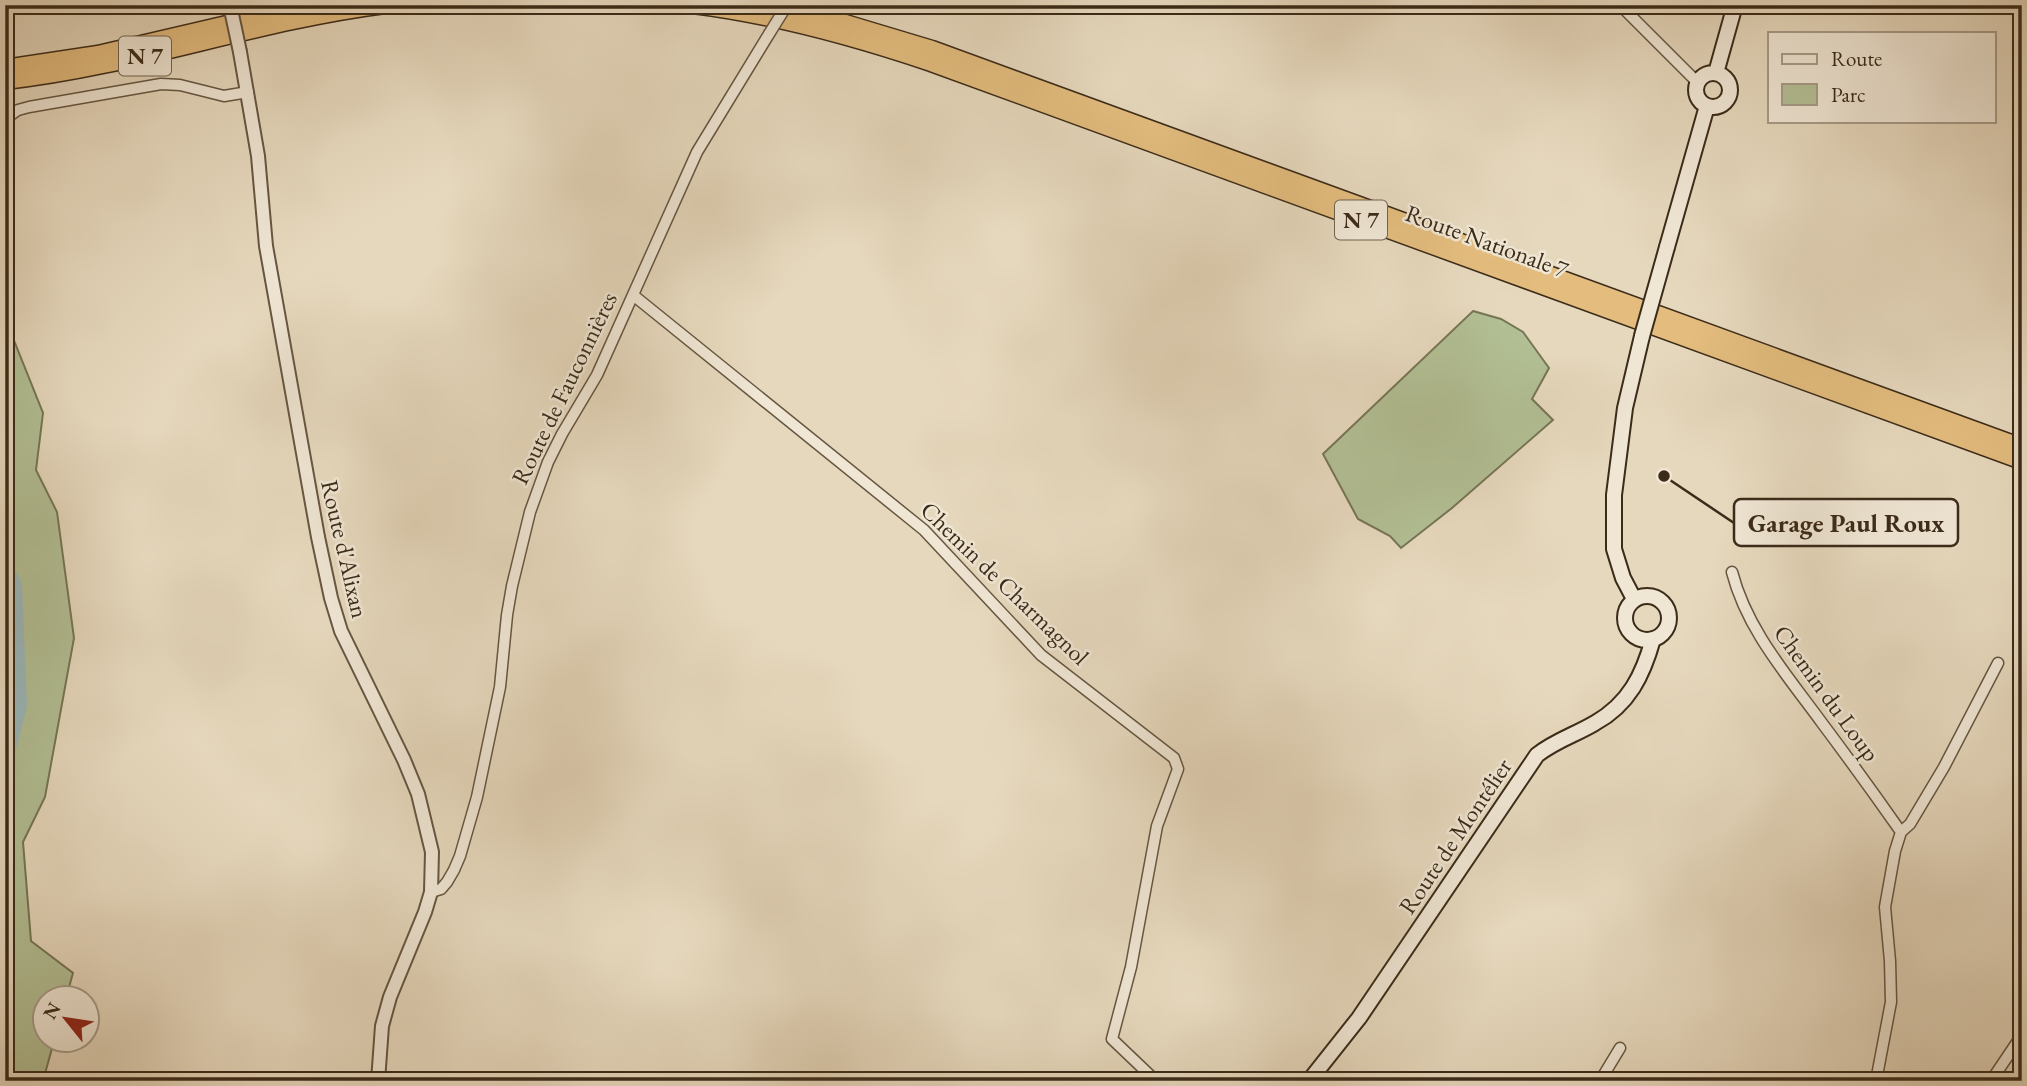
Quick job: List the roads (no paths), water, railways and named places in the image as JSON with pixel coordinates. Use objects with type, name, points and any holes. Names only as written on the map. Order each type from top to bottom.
[{"type":"highway","name":"N 7","points":[[5,68],[64,61],[308,5]]},
{"type":"highway","name":"N 7","points":[[5,81],[81,70],[297,20],[385,5]]},
{"type":"highway","name":"Route Nationale 7","points":[[693,5],[807,26],[919,59],[2022,461]]},
{"type":"highway","name":"Route Nationale 7","points":[[771,5],[842,22],[932,50],[2022,447]]},
{"type":"main road","points":[[1716,73],[1735,5]]},
{"type":"main road","points":[[1716,73],[1726,78],[1730,95],[1724,104],[1707,106],[1697,94],[1698,83],[1705,75],[1716,73]]},
{"type":"main road","points":[[1634,599],[1623,578],[1614,550],[1614,495],[1625,408],[1642,336],[1707,106]]},
{"type":"main road","points":[[1648,596],[1661,601],[1666,607],[1669,621],[1662,634],[1653,639],[1641,640],[1635,637],[1626,625],[1625,611],[1634,599],[1648,596]]},
{"type":"main road","name":"Route de Montélier","points":[[1309,1081],[1359,1018],[1537,755],[1558,740],[1596,723],[1622,704],[1641,675],[1653,639]]},
{"type":"street","name":"Route d'Alixan","points":[[230,5],[258,156],[266,246],[331,598],[341,631],[418,794],[432,852],[431,892],[382,1026],[378,1081]]},
{"type":"street","name":"Route de Fauconnières","points":[[431,892],[440,889],[454,870],[477,797],[500,687],[512,586],[530,512],[548,462],[597,374],[697,152],[787,5]]},
{"type":"street","points":[[1620,5],[1698,83]]},
{"type":"street","points":[[5,119],[18,110],[29,107],[149,85],[180,85],[224,96],[248,92]]},
{"type":"street","name":"Chemin de Charmagnol","points":[[633,295],[924,530],[1041,655],[1174,758],[1178,769],[1157,826],[1131,967],[1112,1039],[1156,1081]]},
{"type":"street","name":"Chemin du Loup","points":[[1732,572],[1737,593],[1746,612],[1772,655],[1901,832]]},
{"type":"street","points":[[1876,1081],[1891,1002],[1885,907],[1895,851],[1901,832],[1910,824],[1944,767],[1998,663]]},
{"type":"street","points":[[1991,1081],[2022,1035]]},
{"type":"street","points":[[1600,1081],[1620,1048]]},
{"type":"waterway","points":[[5,566],[15,585],[20,706],[5,763]]},
{"type":"place","name":"Garage Paul Roux","points":[[1664,476]]}]
